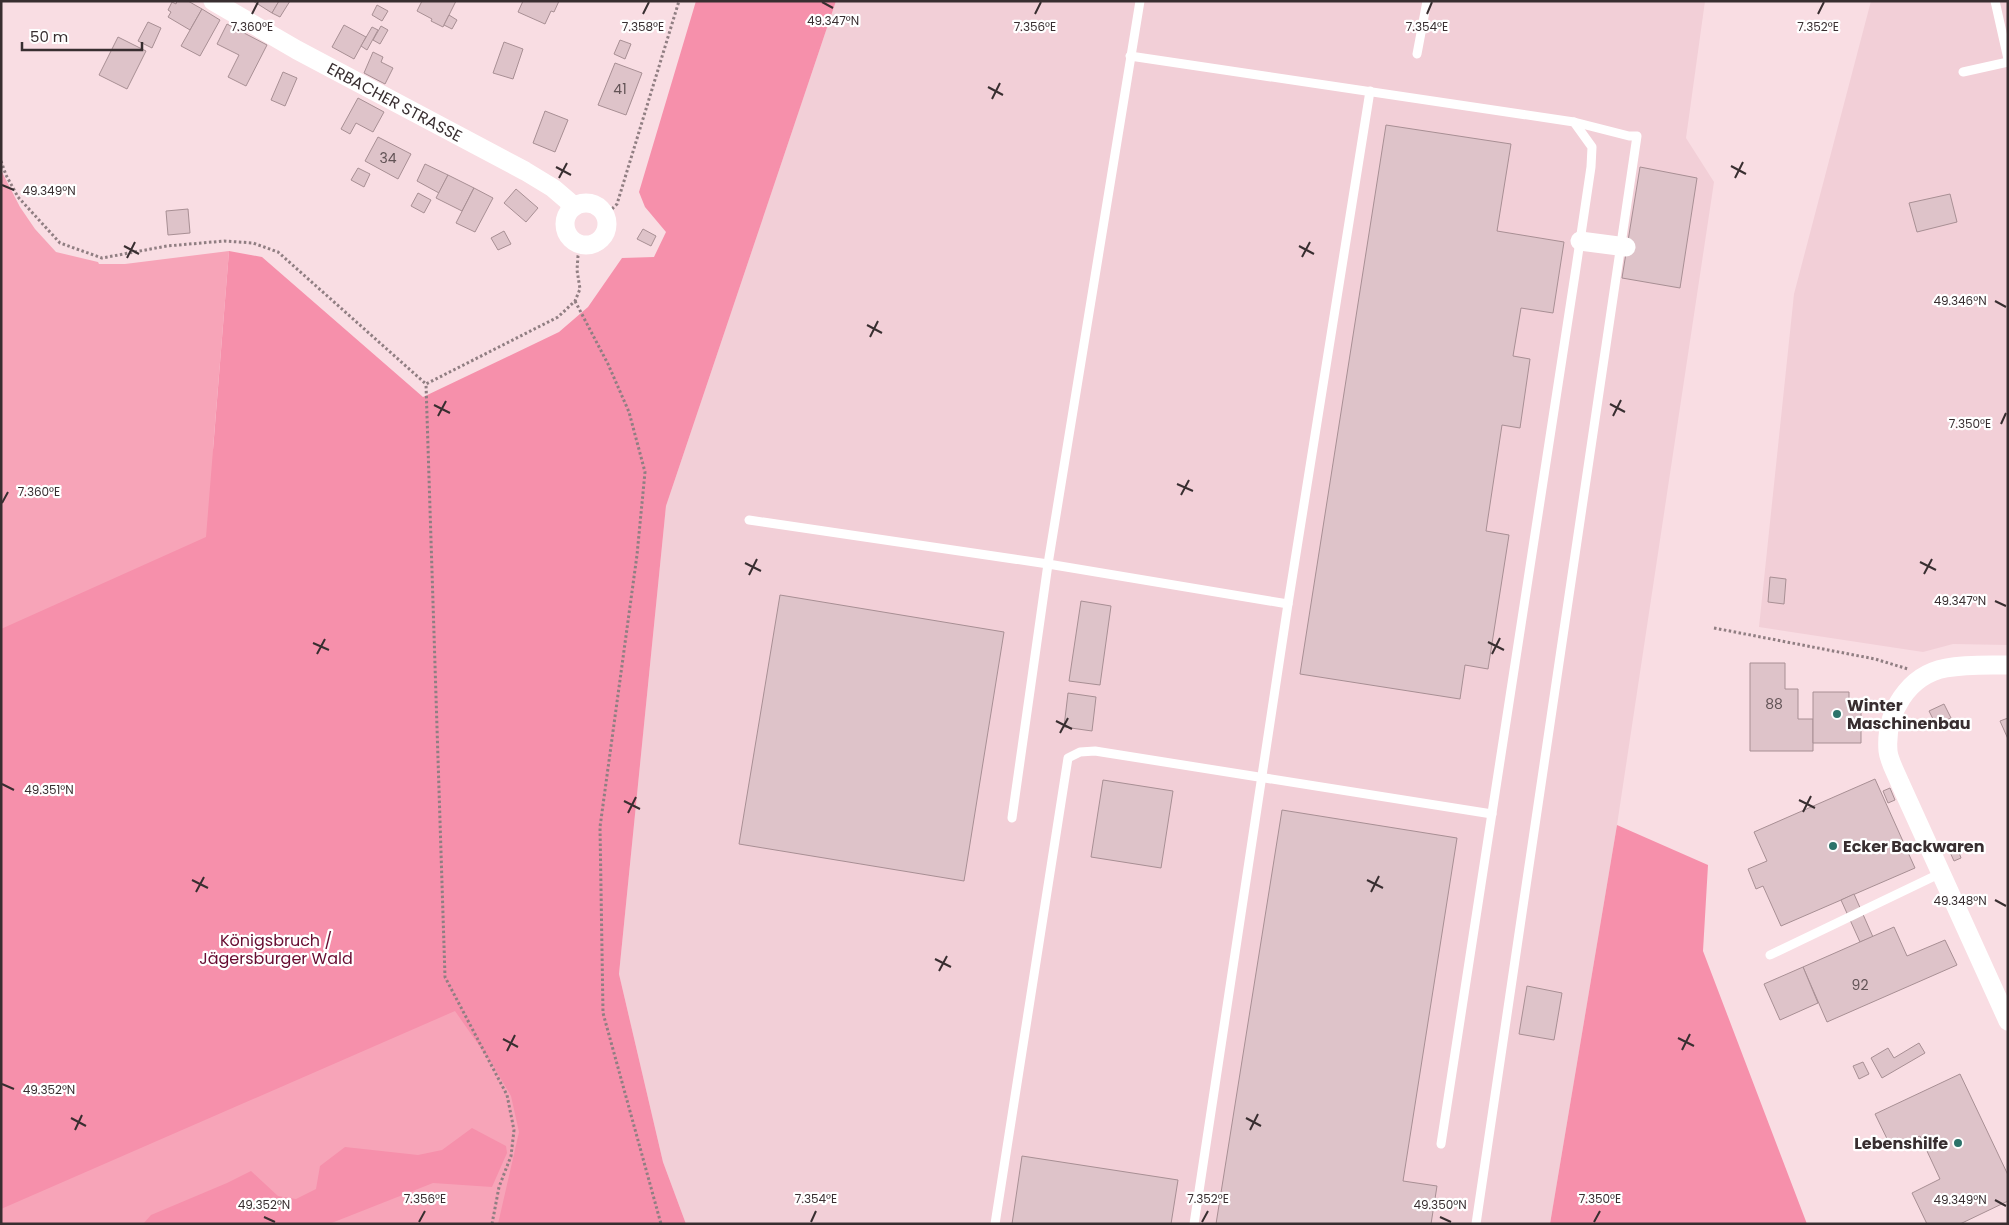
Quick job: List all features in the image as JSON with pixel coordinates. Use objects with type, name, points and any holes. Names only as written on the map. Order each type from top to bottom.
[{"type":"street","name":"ERBACHER STRASSE","points":[[213,1],[297,50],[525,171],[553,188],[574,206]]},
{"type":"street","points":[[583,203],[592,204],[600,208],[605,216],[607,224],[605,233],[599,240],[591,244],[582,245],[574,242],[568,236],[565,220],[568,212],[574,206],[583,203]]},
{"type":"street","points":[[1580,241],[1623,247]]},
{"type":"street","points":[[2008,665],[1976,665],[1945,668],[1920,679],[1904,694],[1892,715],[1888,734],[1888,753],[1900,783],[2008,1021]]},
{"type":"lane","points":[[1012,818],[1048,564],[1140,1]]},
{"type":"lane","points":[[1417,54],[1427,1]]},
{"type":"lane","points":[[1963,72],[2008,60],[1995,1]]},
{"type":"lane","points":[[1130,56],[1574,122],[1629,136],[1637,136],[1623,247],[1476,1224]]},
{"type":"lane","points":[[1194,1224],[1288,604],[1370,91]]},
{"type":"lane","points":[[1440,1144],[1580,241],[1592,147],[1574,122]]},
{"type":"lane","points":[[750,520],[1048,564],[1288,604]]},
{"type":"lane","points":[[995,1224],[1068,758],[1080,752],[1095,751],[1492,814]]},
{"type":"lane","points":[[1770,955],[1941,873]]},
{"type":"path","points":[[605,216],[617,204],[679,1]]},
{"type":"path","points":[[1,161],[18,198],[60,242],[102,258],[167,246],[224,241],[253,243],[278,252],[426,384],[445,978],[507,1095],[514,1130],[511,1156],[499,1187],[492,1224]]},
{"type":"path","points":[[426,384],[558,317],[575,301],[580,289],[577,270],[578,256],[582,245]]},
{"type":"path","points":[[575,301],[608,364],[629,412],[645,472],[637,555],[600,827],[603,1013],[661,1224]]},
{"type":"path","points":[[1714,628],[1875,659],[1907,668],[1920,679]]},
{"type":"shaded area","points":[[836,1],[1705,1],[1686,138],[1714,182],[1617,825],[1550,1224],[686,1224],[663,1162],[619,974],[666,506]]},
{"type":"shaded area","points":[[1871,1],[2008,1],[2008,645],[1953,644],[1923,652],[1759,627],[1794,294]]},
{"type":"green space","points":[[696,1],[836,1],[666,506],[619,974],[663,1162],[686,1224],[498,1224],[519,1132],[511,1096],[492,1064],[455,1011],[1,1209],[1,629],[206,537],[229,251],[262,257],[423,397],[559,332],[588,307],[622,258],[654,257],[666,232],[645,207],[639,192]]},
{"type":"green space","name":"Königsbruch / Jägersburger Wald","points":[[1,170],[20,207],[35,229],[56,252],[98,262],[99,264],[125,264],[229,251],[213,449],[617,1224],[1,1224]]},
{"type":"green space","points":[[1617,825],[1708,865],[1703,951],[1807,1224],[1550,1224]]},
{"type":"green space","points":[[472,1128],[506,1146],[507,1153],[492,1187],[433,1183],[329,1224],[143,1224],[151,1215],[251,1171],[278,1196],[296,1199],[316,1189],[320,1166],[345,1147],[418,1155],[442,1150]]},
{"type":"building","points":[[177,1],[188,1],[202,9],[190,30],[168,17],[171,12],[168,10],[172,2],[176,4]]},
{"type":"building","points":[[253,1],[279,1],[272,13]]},
{"type":"building","points":[[279,1],[290,1],[280,17],[272,13]]},
{"type":"building","points":[[422,1],[456,1],[443,27],[417,11]]},
{"type":"building","points":[[523,1],[559,1],[554,12],[551,11],[545,24],[518,12]]},
{"type":"building","points":[[377,5],[388,11],[382,21],[372,15]]},
{"type":"building","points":[[202,9],[220,20],[200,56],[181,46]]},
{"type":"building","points":[[449,15],[457,20],[452,29],[444,25]]},
{"type":"building","points":[[148,22],[161,28],[152,48],[138,41]]},
{"type":"building","points":[[227,24],[267,45],[246,86],[228,77],[239,55],[217,44]]},
{"type":"building","points":[[344,25],[366,37],[354,59],[332,47]]},
{"type":"building","points":[[381,26],[388,30],[380,44],[373,40]]},
{"type":"building","points":[[372,27],[378,30],[367,50],[361,46]]},
{"type":"building","points":[[118,37],[146,51],[127,89],[99,75]]},
{"type":"building","points":[[620,40],[631,44],[625,59],[614,54]]},
{"type":"building","points":[[504,42],[523,49],[513,79],[493,73]]},
{"type":"building","points":[[373,52],[383,57],[381,62],[393,68],[385,84],[364,73]]},
{"type":"building","points":[[615,63],[642,73],[626,115],[598,105]]},
{"type":"building","points":[[283,72],[297,78],[285,106],[271,100]]},
{"type":"building","points":[[358,98],[384,112],[373,132],[356,123],[350,134],[341,129]]},
{"type":"building","points":[[545,111],[568,120],[555,152],[533,143]]},
{"type":"building","points":[[1386,125],[1511,144],[1497,231],[1564,242],[1553,313],[1521,308],[1513,356],[1530,359],[1520,428],[1502,425],[1486,531],[1509,535],[1488,669],[1465,665],[1460,699],[1300,674]]},
{"type":"building","points":[[378,137],[411,154],[398,179],[365,161]]},
{"type":"building","points":[[425,164],[448,175],[439,193],[417,181]]},
{"type":"building","points":[[1640,167],[1697,178],[1680,288],[1622,278]]},
{"type":"building","points":[[358,168],[370,174],[364,187],[351,180]]},
{"type":"building","points":[[448,175],[474,188],[462,211],[436,198]]},
{"type":"building","points":[[474,188],[493,198],[475,232],[456,223]]},
{"type":"building","points":[[516,189],[538,208],[526,222],[504,203]]},
{"type":"building","points":[[418,193],[431,200],[424,213],[411,206]]},
{"type":"building","points":[[1950,194],[1957,222],[1917,232],[1909,203]]},
{"type":"building","points":[[188,209],[190,233],[168,235],[166,211]]},
{"type":"building","points":[[643,229],[656,236],[651,246],[637,239]]},
{"type":"building","points":[[504,231],[511,244],[498,250],[491,238]]},
{"type":"building","points":[[1770,577],[1786,579],[1784,604],[1768,602]]},
{"type":"building","points":[[780,595],[1004,632],[964,881],[739,844]]},
{"type":"building","points":[[1081,601],[1111,606],[1100,685],[1069,681]]},
{"type":"building","points":[[1750,663],[1785,663],[1785,689],[1798,689],[1798,719],[1813,719],[1813,751],[1750,751]]},
{"type":"building","name":"Winter Maschinenbau","points":[[1813,692],[1849,692],[1849,709],[1861,709],[1861,743],[1813,743]]},
{"type":"building","points":[[1068,693],[1096,697],[1092,731],[1064,727]]},
{"type":"building","points":[[1944,704],[1951,718],[1936,725],[1929,711]]},
{"type":"building","points":[[2008,718],[2008,739],[2000,721]]},
{"type":"building","name":"Ecker Backwaren","points":[[1875,779],[1915,868],[1781,926],[1763,886],[1756,889],[1748,869],[1767,861],[1754,832]]},
{"type":"building","points":[[1103,780],[1173,791],[1161,868],[1091,857]]},
{"type":"building","points":[[1890,788],[1895,800],[1888,803],[1883,791]]},
{"type":"building","points":[[1282,810],[1457,838],[1403,1181],[1437,1186],[1431,1224],[1216,1224]]},
{"type":"building","points":[[1957,847],[1961,858],[1954,861],[1949,850]]},
{"type":"building","points":[[1854,894],[1873,937],[1860,942],[1841,900]]},
{"type":"building","points":[[1894,927],[1907,956],[1945,940],[1957,965],[1827,1022],[1803,967]]},
{"type":"building","points":[[1803,967],[1818,1003],[1780,1020],[1764,984]]},
{"type":"building","points":[[1527,986],[1562,993],[1554,1040],[1519,1034]]},
{"type":"building","points":[[1919,1043],[1925,1053],[1882,1078],[1871,1058],[1888,1048],[1894,1058]]},
{"type":"building","points":[[1863,1062],[1869,1074],[1859,1079],[1853,1066]]},
{"type":"building","name":"Lebenshilfe","points":[[1960,1074],[2008,1175],[2008,1201],[1960,1224],[1927,1224],[1912,1193],[1940,1179],[1920,1136],[1892,1149],[1875,1114]]},
{"type":"building","points":[[1022,1156],[1178,1180],[1171,1224],[1012,1224]]},
{"type":"place","name":"Winter Maschinenbau","points":[[1837,714]]},
{"type":"place","name":"Ecker Backwaren","points":[[1833,846]]},
{"type":"place","name":"Lebenshilfe","points":[[1958,1143]]}]
